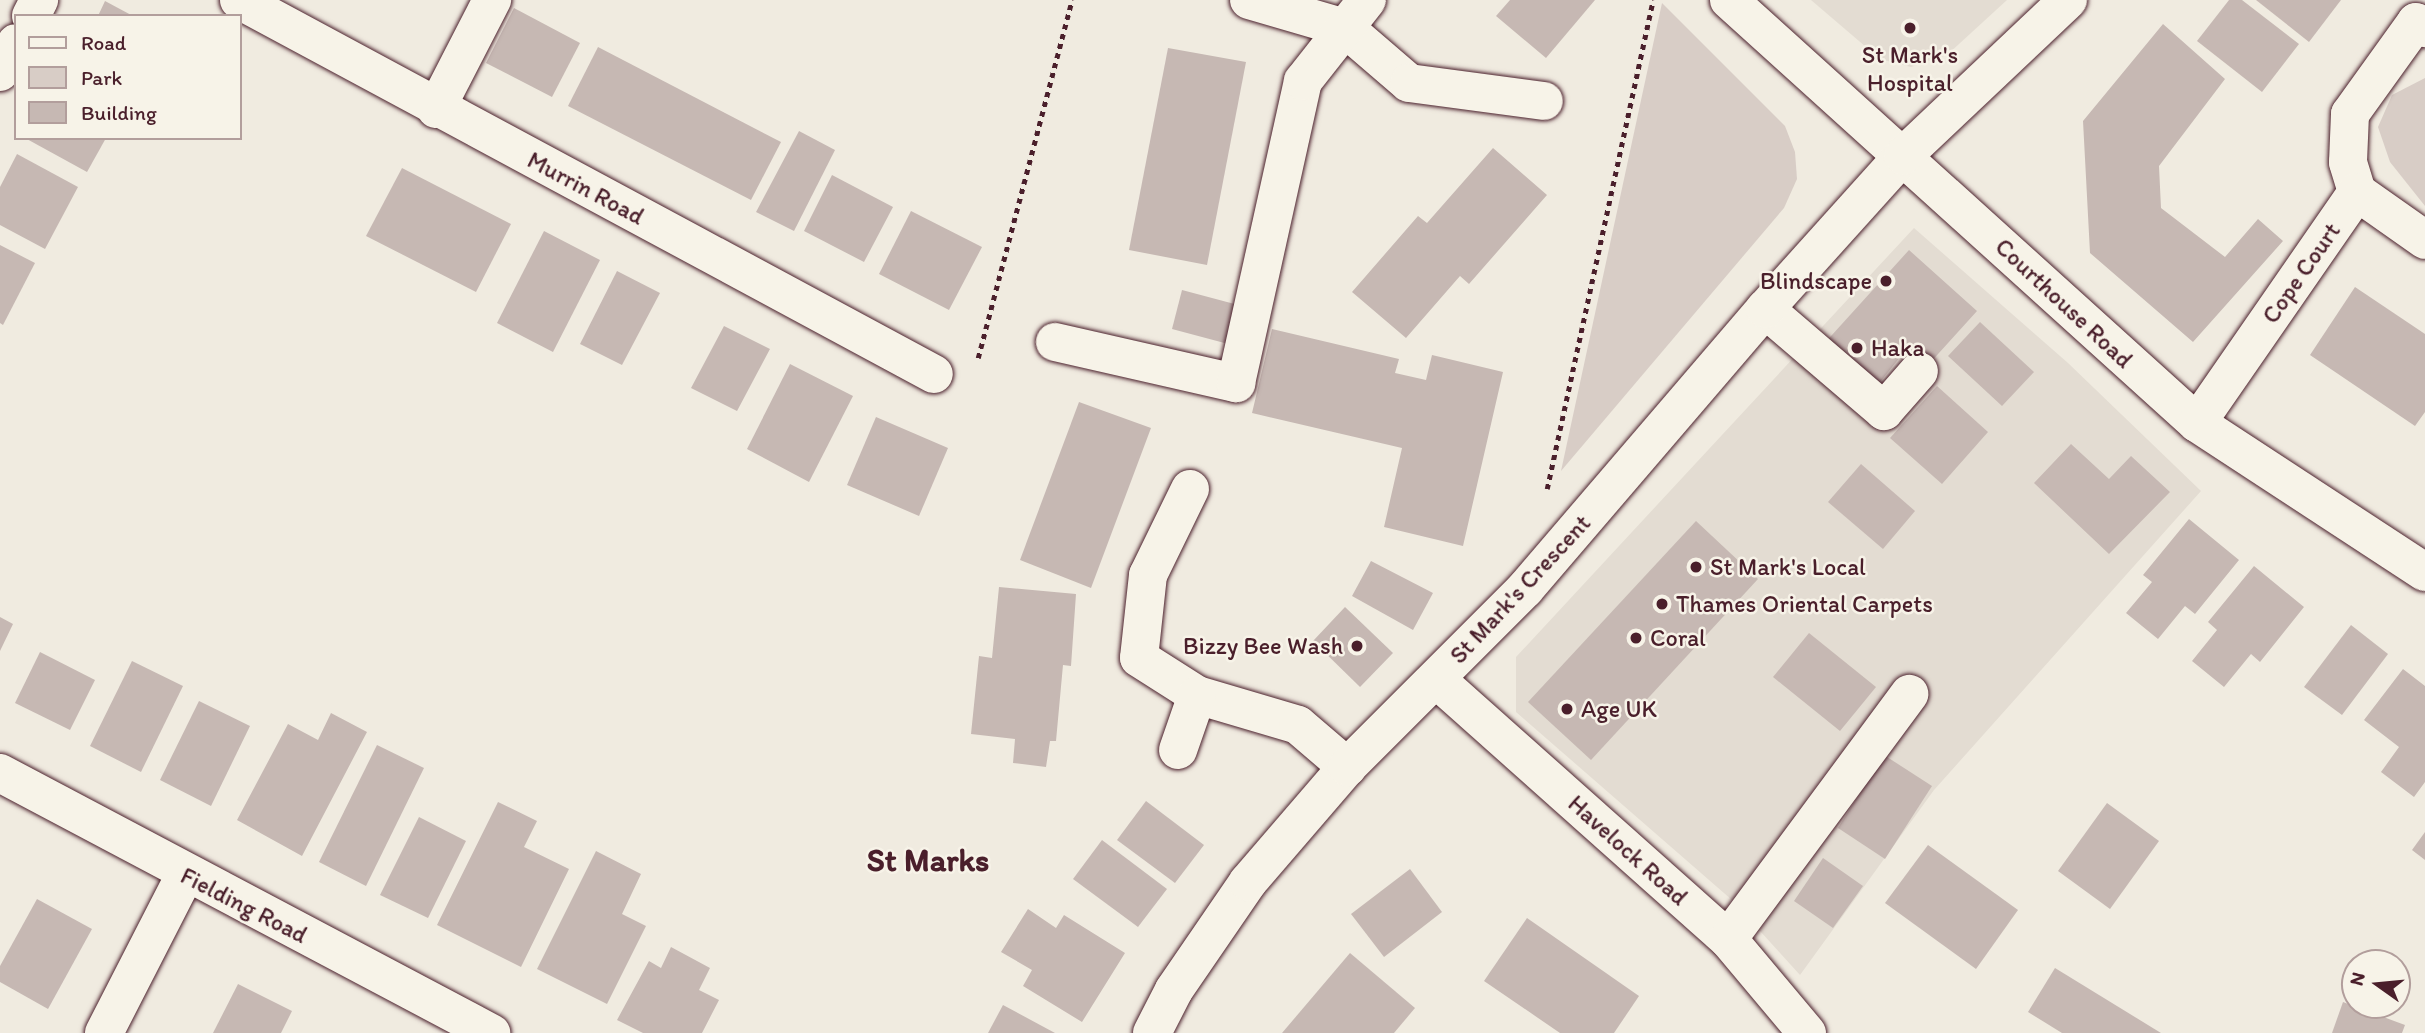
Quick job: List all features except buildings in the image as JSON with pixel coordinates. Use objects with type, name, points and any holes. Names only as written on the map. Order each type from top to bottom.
[{"type":"street","name":"Murrin Road","points":[[239,0],[436,109],[934,374]]},
{"type":"street","points":[[436,109],[492,0]]},
{"type":"street","points":[[1249,0],[1356,14],[1409,83],[1544,101]]},
{"type":"street","name":"Courthouse Road","points":[[1729,0],[2197,423],[2425,572]]},
{"type":"street","name":"St Mark's Crescent","points":[[1152,1033],[1174,990],[1248,882],[1347,767],[1525,589],[1765,309],[1903,156],[2068,0]]},
{"type":"street","points":[[1055,342],[1236,383],[1303,81],[1356,14]]},
{"type":"street","points":[[2422,20],[2350,114],[2348,162],[2357,192],[2425,240]]},
{"type":"street","points":[[0,72],[14,47]]},
{"type":"street","name":"Cope Court","points":[[2197,423],[2357,192]]},
{"type":"street","points":[[1765,309],[1884,411],[1919,371]]},
{"type":"street","points":[[1190,489],[1148,575],[1139,657],[1197,695],[1298,725],[1347,767]]},
{"type":"street","name":"Havelock Road","points":[[1436,679],[1728,939],[1807,1033]]},
{"type":"street","points":[[1728,939],[1909,694]]},
{"type":"street","points":[[1178,750],[1197,695]]},
{"type":"street","name":"Fielding Road","points":[[0,773],[185,875],[491,1033]]},
{"type":"street","points":[[104,1033],[185,875]]},
{"type":"path","points":[[934,374],[968,389],[1072,0]]},
{"type":"path","points":[[1546,495],[1653,0]]},
{"type":"shaded area","name":"St Mark's Hospital","points":[[1811,0],[2007,0],[1947,55],[1911,67],[1880,59]]},
{"type":"shaded area","points":[[1914,228],[2068,363],[2201,491],[1934,790],[1800,975],[1732,900],[1516,712],[1516,657]]},
{"type":"green space","points":[[1662,3],[1785,126],[1795,152],[1797,179],[1784,208],[1561,471]]},
{"type":"green space","points":[[2425,78],[2425,206],[2390,162],[2378,127],[2392,95]]},
{"type":"place","name":"St Mark's Hospital","points":[[1910,28]]},
{"type":"place","name":"Blindscape","points":[[1886,281]]},
{"type":"place","name":"Haka","points":[[1857,348]]},
{"type":"place","name":"St Mark's Local","points":[[1696,567]]},
{"type":"place","name":"Thames Oriental Carpets","points":[[1662,604]]},
{"type":"place","name":"Coral","points":[[1636,638]]},
{"type":"place","name":"Bizzy Bee Wash","points":[[1357,646]]},
{"type":"place","name":"Age UK","points":[[1567,709]]},
{"type":"district","name":"St Marks","points":[[928,860]]}]
